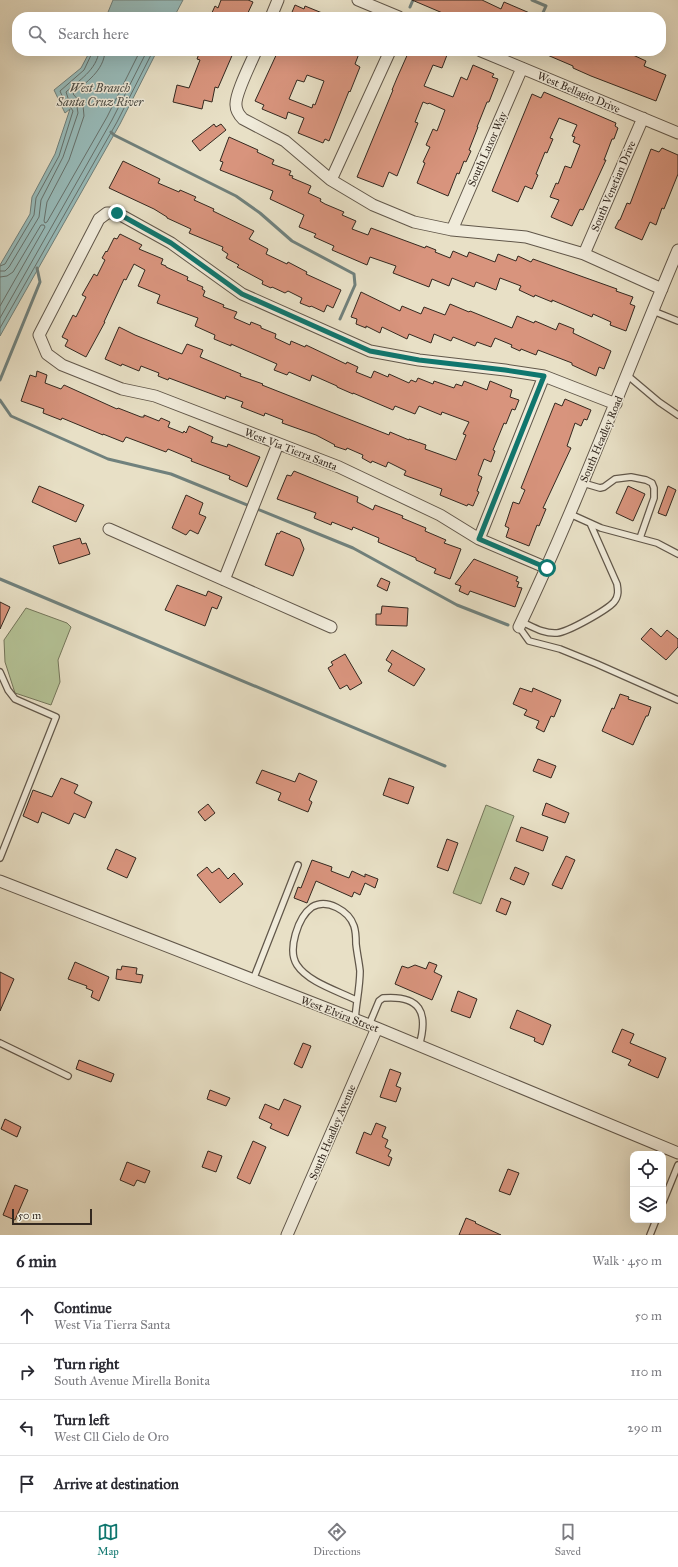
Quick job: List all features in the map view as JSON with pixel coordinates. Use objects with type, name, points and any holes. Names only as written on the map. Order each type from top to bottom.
[{"type":"street","points":[[273,12],[278,0]]},
{"type":"street","points":[[358,0],[387,12]]},
{"type":"street","points":[[254,56],[238,95],[236,104],[238,113],[242,119],[285,141],[331,180],[373,205],[414,222],[452,230],[526,236],[584,254],[662,289]]},
{"type":"street","points":[[331,180],[388,56]]},
{"type":"street","name":"West Bellagio Drive","points":[[493,56],[678,133]]},
{"type":"street","name":"South Luxor Way","points":[[452,230],[522,68]]},
{"type":"street","name":"South Venetian Drive","points":[[584,254],[643,118]]},
{"type":"street","name":"West Via Tierra Santa","points":[[544,376],[419,360],[370,351],[242,294],[171,243],[117,213],[107,213],[99,219],[39,335],[47,354],[62,365],[122,389],[155,396],[339,467],[440,515],[479,539],[547,568]]},
{"type":"street","name":"South Headley Road","points":[[520,624],[547,568],[570,514],[678,250]]},
{"type":"street","points":[[479,539],[544,376],[616,404]]},
{"type":"street","points":[[224,580],[278,444]]},
{"type":"street","points":[[109,529],[332,627]]},
{"type":"street","name":"West Elvira Street","points":[[0,882],[373,1027],[678,1153]]},
{"type":"street","name":"South Headley Avenue","points":[[287,1235],[373,1027]]},
{"type":"lane","points":[[653,311],[678,321]]},
{"type":"lane","points":[[627,375],[659,402],[678,415]]},
{"type":"lane","points":[[583,483],[600,488],[604,487],[615,479],[631,477],[646,480],[652,483],[654,488],[654,498],[640,538]]},
{"type":"lane","points":[[570,514],[601,528],[657,543],[678,554]]},
{"type":"lane","points":[[520,624],[545,632],[558,633],[576,627],[615,601],[619,593],[617,584],[590,523]]},
{"type":"lane","points":[[520,624],[529,641],[560,649],[678,700]]},
{"type":"lane","points":[[0,672],[8,690],[15,699],[56,717],[0,858]]},
{"type":"lane","points":[[253,980],[298,865]]},
{"type":"lane","points":[[355,1020],[360,971],[354,927],[351,918],[338,908],[319,904],[305,915],[294,938],[292,948],[293,958],[297,966],[318,983],[356,1000]]},
{"type":"lane","points":[[373,1027],[379,1001],[383,998],[400,997],[409,1000],[418,1008],[424,1020],[419,1046]]},
{"type":"lane","points":[[0,1043],[68,1076]]},
{"type":"lane","points":[[666,1195],[678,1165]]},
{"type":"lane","points":[[650,1235],[655,1223]]},
{"type":"green space","points":[[26,608],[67,623],[71,627],[58,660],[60,682],[51,705],[15,693],[5,662],[4,640]]},
{"type":"green space","points":[[486,805],[514,816],[481,904],[453,893]]},
{"type":"water","points":[[113,0],[183,0],[177,12],[108,12]]},
{"type":"water","name":"West Branch Santa Cruz River","points":[[87,56],[154,56],[120,124],[0,336],[0,265],[30,214],[32,197],[55,154],[70,109],[65,113],[54,90],[81,68]]},
{"type":"building","points":[[221,0],[248,0],[253,2],[248,12],[212,12],[215,6],[218,8]]},
{"type":"building","points":[[412,0],[482,0],[501,9],[504,2],[527,12],[440,12]]},
{"type":"building","points":[[295,5],[304,9],[305,6],[320,12],[292,12]]},
{"type":"building","points":[[198,56],[232,56],[218,88],[215,87],[212,102],[204,100],[202,109],[173,102],[177,85],[189,88],[200,60],[197,59]]},
{"type":"building","points":[[276,56],[358,56],[355,64],[360,67],[329,141],[325,139],[323,143],[298,133],[304,118],[288,112],[286,119],[262,109],[264,105],[255,101]],"holes":[[[307,75],[324,81],[315,105],[313,104],[312,108],[289,99],[297,80],[304,82]]]},
{"type":"building","points":[[407,56],[447,56],[442,68],[433,65],[424,86],[453,97],[461,77],[467,80],[473,65],[494,74],[492,77],[498,79],[477,127],[469,150],[471,151],[466,162],[464,161],[459,174],[457,173],[448,196],[417,183],[425,163],[423,162],[430,147],[426,145],[433,129],[437,131],[445,110],[429,103],[423,102],[415,122],[418,123],[397,176],[389,172],[383,187],[357,177]]},
{"type":"building","points":[[550,56],[635,56],[646,61],[644,66],[666,75],[656,101],[591,76],[573,68],[573,66]]},
{"type":"building","points":[[544,92],[616,123],[615,126],[618,128],[604,160],[606,160],[583,210],[580,209],[572,226],[551,217],[559,200],[550,197],[556,183],[558,184],[565,166],[571,168],[580,145],[573,142],[575,137],[572,136],[577,125],[559,118],[550,138],[553,139],[547,153],[545,152],[532,189],[525,186],[518,202],[492,191],[532,94],[541,98]]},
{"type":"building","points":[[214,124],[216,127],[221,124],[226,130],[200,151],[192,141]]},
{"type":"building","points":[[229,137],[258,150],[257,152],[274,160],[272,164],[291,171],[289,175],[293,176],[292,178],[311,186],[308,193],[321,199],[320,201],[325,204],[344,212],[342,215],[356,221],[352,229],[368,235],[371,228],[425,248],[426,246],[436,250],[435,252],[450,258],[453,251],[467,257],[469,252],[495,262],[498,254],[516,261],[518,256],[531,262],[533,259],[617,289],[616,291],[633,297],[630,304],[635,306],[626,331],[610,325],[611,322],[593,314],[592,317],[552,300],[552,302],[535,295],[534,297],[519,290],[521,286],[500,278],[496,290],[476,282],[474,287],[452,278],[449,286],[432,279],[429,287],[393,273],[396,266],[370,257],[367,265],[332,250],[334,246],[314,237],[316,234],[299,227],[304,215],[270,199],[273,191],[220,170],[223,162],[220,161]]},
{"type":"building","points":[[662,148],[678,155],[678,174],[664,209],[662,208],[656,225],[650,222],[642,240],[615,228],[627,203],[630,204],[651,149],[659,152]]},
{"type":"building","points":[[123,161],[160,179],[158,183],[196,197],[194,200],[254,231],[249,239],[268,249],[266,254],[287,264],[288,262],[307,272],[306,274],[341,290],[333,308],[327,305],[324,312],[300,303],[302,298],[288,291],[285,293],[262,284],[263,281],[237,267],[239,265],[226,258],[228,254],[222,250],[223,247],[189,233],[191,229],[167,218],[154,209],[109,188]]},
{"type":"building","points":[[120,234],[142,245],[139,249],[163,259],[161,264],[188,277],[187,280],[203,287],[202,289],[205,291],[203,296],[224,305],[223,307],[237,312],[234,318],[250,325],[251,322],[261,326],[261,328],[276,334],[275,338],[290,345],[291,341],[305,347],[306,345],[346,364],[347,362],[358,367],[356,372],[371,378],[374,371],[388,377],[389,374],[409,383],[411,380],[416,382],[418,378],[433,384],[434,381],[454,388],[456,384],[462,386],[464,381],[487,390],[490,381],[512,390],[510,397],[519,400],[515,410],[512,409],[506,424],[504,423],[493,450],[495,451],[491,462],[484,459],[478,475],[482,477],[477,491],[479,492],[473,506],[468,504],[467,506],[440,495],[442,489],[404,475],[406,471],[388,462],[386,467],[372,461],[371,463],[362,458],[363,455],[347,448],[346,450],[334,446],[335,445],[316,435],[282,423],[283,420],[265,413],[264,416],[241,407],[243,402],[226,396],[225,399],[169,378],[168,380],[158,376],[159,373],[141,366],[139,371],[122,364],[121,366],[105,359],[119,327],[182,354],[187,344],[203,350],[200,357],[241,374],[240,376],[389,435],[390,432],[426,445],[425,449],[456,460],[466,435],[463,434],[469,422],[442,412],[441,415],[419,406],[415,414],[395,406],[393,410],[312,375],[310,381],[289,372],[287,375],[274,370],[277,364],[231,344],[231,346],[214,339],[215,335],[195,326],[198,318],[157,303],[160,295],[138,286],[145,270],[134,264],[126,280],[124,279],[105,322],[86,357],[65,346],[68,340],[62,337],[73,315],[76,317],[86,297],[82,295],[94,274],[97,276],[105,260],[102,258],[106,251],[107,252],[114,238],[117,239]]},
{"type":"building","points":[[361,292],[400,311],[402,306],[421,314],[424,307],[445,315],[450,304],[512,328],[517,316],[534,323],[535,321],[556,330],[559,323],[574,329],[573,333],[611,351],[604,369],[599,367],[596,376],[572,365],[572,363],[538,350],[536,355],[521,349],[520,351],[511,347],[512,345],[495,338],[491,347],[477,342],[475,346],[453,337],[451,341],[434,334],[431,343],[409,334],[407,339],[382,327],[380,333],[366,326],[366,328],[356,324],[357,319],[351,317]]},
{"type":"building","points":[[37,371],[47,375],[45,383],[61,389],[64,385],[117,409],[118,408],[141,417],[144,417],[144,415],[159,421],[161,418],[170,422],[168,427],[183,433],[184,431],[186,433],[189,426],[213,437],[211,442],[227,447],[228,444],[260,457],[247,487],[229,479],[230,476],[191,461],[192,459],[168,449],[166,452],[126,437],[123,442],[62,418],[61,420],[43,413],[44,409],[21,401],[30,375],[36,377]]},
{"type":"building","points":[[565,399],[591,410],[587,420],[584,419],[581,426],[575,423],[567,446],[571,448],[543,508],[546,509],[539,526],[537,525],[529,546],[506,537],[509,528],[505,526],[513,502],[519,504],[525,490],[521,488],[555,403],[562,406]]},
{"type":"building","points":[[294,471],[358,497],[357,502],[373,510],[375,505],[403,516],[402,518],[426,528],[425,531],[446,540],[444,543],[461,549],[450,579],[434,573],[436,569],[416,560],[416,558],[378,542],[379,538],[353,527],[352,530],[332,522],[331,525],[314,518],[316,513],[277,499],[287,475],[291,476]]},
{"type":"building","points":[[39,486],[84,505],[76,522],[32,502]]},
{"type":"building","points":[[628,486],[645,494],[633,521],[616,513]]},
{"type":"building","points":[[668,486],[676,490],[666,516],[658,513]]},
{"type":"building","points":[[186,495],[203,503],[199,514],[206,517],[198,534],[190,530],[186,535],[172,528]]},
{"type":"building","points":[[281,531],[300,539],[304,549],[293,576],[265,565],[277,533],[279,534]]},
{"type":"building","points":[[80,538],[82,544],[86,543],[90,554],[59,564],[53,546]]},
{"type":"building","points":[[474,559],[518,577],[516,581],[519,582],[517,587],[522,588],[515,607],[470,591],[468,595],[459,591],[461,586],[455,584]]},
{"type":"building","points":[[381,578],[390,582],[387,591],[377,586]]},
{"type":"building","points":[[177,585],[206,596],[208,591],[222,597],[217,609],[212,607],[205,626],[165,610]]},
{"type":"building","points":[[0,602],[10,607],[0,629]]},
{"type":"building","points":[[382,606],[408,608],[407,626],[376,625],[376,614],[381,614]]},
{"type":"building","points":[[651,628],[661,637],[667,630],[678,639],[678,647],[666,660],[641,639]]},
{"type":"building","points":[[392,650],[425,669],[414,686],[388,671],[392,664],[386,660]]},
{"type":"building","points":[[345,654],[362,683],[350,690],[347,685],[340,689],[328,668],[333,665],[331,662]]},
{"type":"building","points":[[520,688],[532,692],[533,688],[561,700],[554,717],[551,716],[544,732],[536,728],[539,721],[524,715],[527,710],[513,704]]},
{"type":"building","points":[[620,694],[629,697],[628,699],[651,707],[633,745],[602,731]]},
{"type":"building","points":[[538,759],[556,766],[551,778],[533,771]]},
{"type":"building","points":[[262,770],[295,782],[299,773],[317,781],[309,800],[312,802],[308,812],[278,800],[281,793],[256,783]]},
{"type":"building","points":[[61,778],[78,785],[74,793],[92,802],[85,818],[74,813],[69,824],[42,812],[38,823],[23,816],[33,790],[52,797]]},
{"type":"building","points":[[389,778],[414,787],[408,804],[383,795]]},
{"type":"building","points":[[546,803],[569,813],[565,823],[542,815]]},
{"type":"building","points":[[208,804],[215,813],[205,821],[198,812]]},
{"type":"building","points":[[521,827],[548,837],[543,851],[516,841]]},
{"type":"building","points":[[447,839],[458,843],[448,871],[437,867]]},
{"type":"building","points":[[116,849],[136,858],[127,878],[107,869]]},
{"type":"building","points":[[566,856],[575,860],[562,889],[552,885]]},
{"type":"building","points":[[312,860],[332,867],[331,871],[349,878],[352,871],[365,877],[365,874],[378,879],[375,888],[365,883],[360,895],[354,892],[352,897],[316,881],[307,903],[294,898],[298,887],[301,888]]},
{"type":"building","points":[[207,867],[212,873],[219,868],[228,879],[234,873],[243,884],[220,903],[197,875]]},
{"type":"building","points":[[515,867],[529,873],[524,885],[510,879]]},
{"type":"building","points":[[501,898],[511,902],[506,915],[496,911]]},
{"type":"building","points":[[75,962],[109,977],[99,1001],[91,997],[93,991],[86,988],[87,986],[68,979]]},
{"type":"building","points":[[429,962],[437,965],[434,972],[442,976],[432,1000],[395,984],[402,966],[408,968],[415,965],[426,969]]},
{"type":"building","points":[[122,966],[137,968],[136,974],[143,975],[141,983],[116,979],[117,969],[121,970]]},
{"type":"building","points":[[0,972],[14,979],[0,1011]]},
{"type":"building","points":[[458,991],[477,999],[470,1018],[451,1011]]},
{"type":"building","points":[[517,1010],[551,1025],[543,1045],[534,1041],[535,1038],[510,1028]]},
{"type":"building","points":[[622,1029],[634,1034],[630,1043],[666,1058],[658,1078],[628,1065],[631,1060],[612,1052]]},
{"type":"building","points":[[303,1043],[311,1046],[302,1068],[294,1064]]},
{"type":"building","points":[[79,1060],[114,1074],[111,1082],[76,1069]]},
{"type":"building","points":[[390,1069],[401,1073],[396,1086],[401,1088],[396,1102],[380,1097]]},
{"type":"building","points":[[210,1090],[230,1098],[226,1106],[207,1099]]},
{"type":"building","points":[[284,1099],[301,1106],[288,1136],[270,1128],[272,1124],[259,1118],[265,1104],[279,1110]]},
{"type":"building","points":[[5,1119],[21,1127],[17,1137],[1,1129]]},
{"type":"building","points":[[376,1123],[386,1127],[382,1137],[388,1140],[385,1147],[391,1150],[388,1156],[392,1158],[389,1166],[356,1153],[364,1132],[371,1135]]},
{"type":"building","points":[[253,1141],[266,1147],[250,1184],[237,1178]]},
{"type":"building","points":[[208,1151],[222,1156],[216,1172],[202,1167]]},
{"type":"building","points":[[127,1162],[150,1171],[145,1183],[137,1180],[134,1186],[120,1180]]},
{"type":"building","points":[[508,1169],[519,1173],[510,1195],[499,1191]]},
{"type":"building","points":[[15,1185],[28,1190],[15,1220],[3,1215]]},
{"type":"building","points":[[466,1218],[476,1222],[475,1223],[501,1235],[459,1235]]},
{"type":"waterway","points":[[410,7],[413,0]]},
{"type":"waterway","points":[[532,0],[546,6],[543,12]]},
{"type":"waterway","points":[[111,132],[114,135],[236,196],[260,213],[292,241],[354,274],[355,285],[340,319]]},
{"type":"waterway","points":[[0,380],[40,282],[37,268]]},
{"type":"waterway","points":[[0,400],[11,416],[108,459],[171,474],[353,548],[457,605],[508,625]]},
{"type":"waterway","points":[[0,579],[445,766]]},
{"type":"route","points":[[117,213],[171,243],[242,294],[370,351],[419,360],[544,376],[479,539],[547,568]]}]
